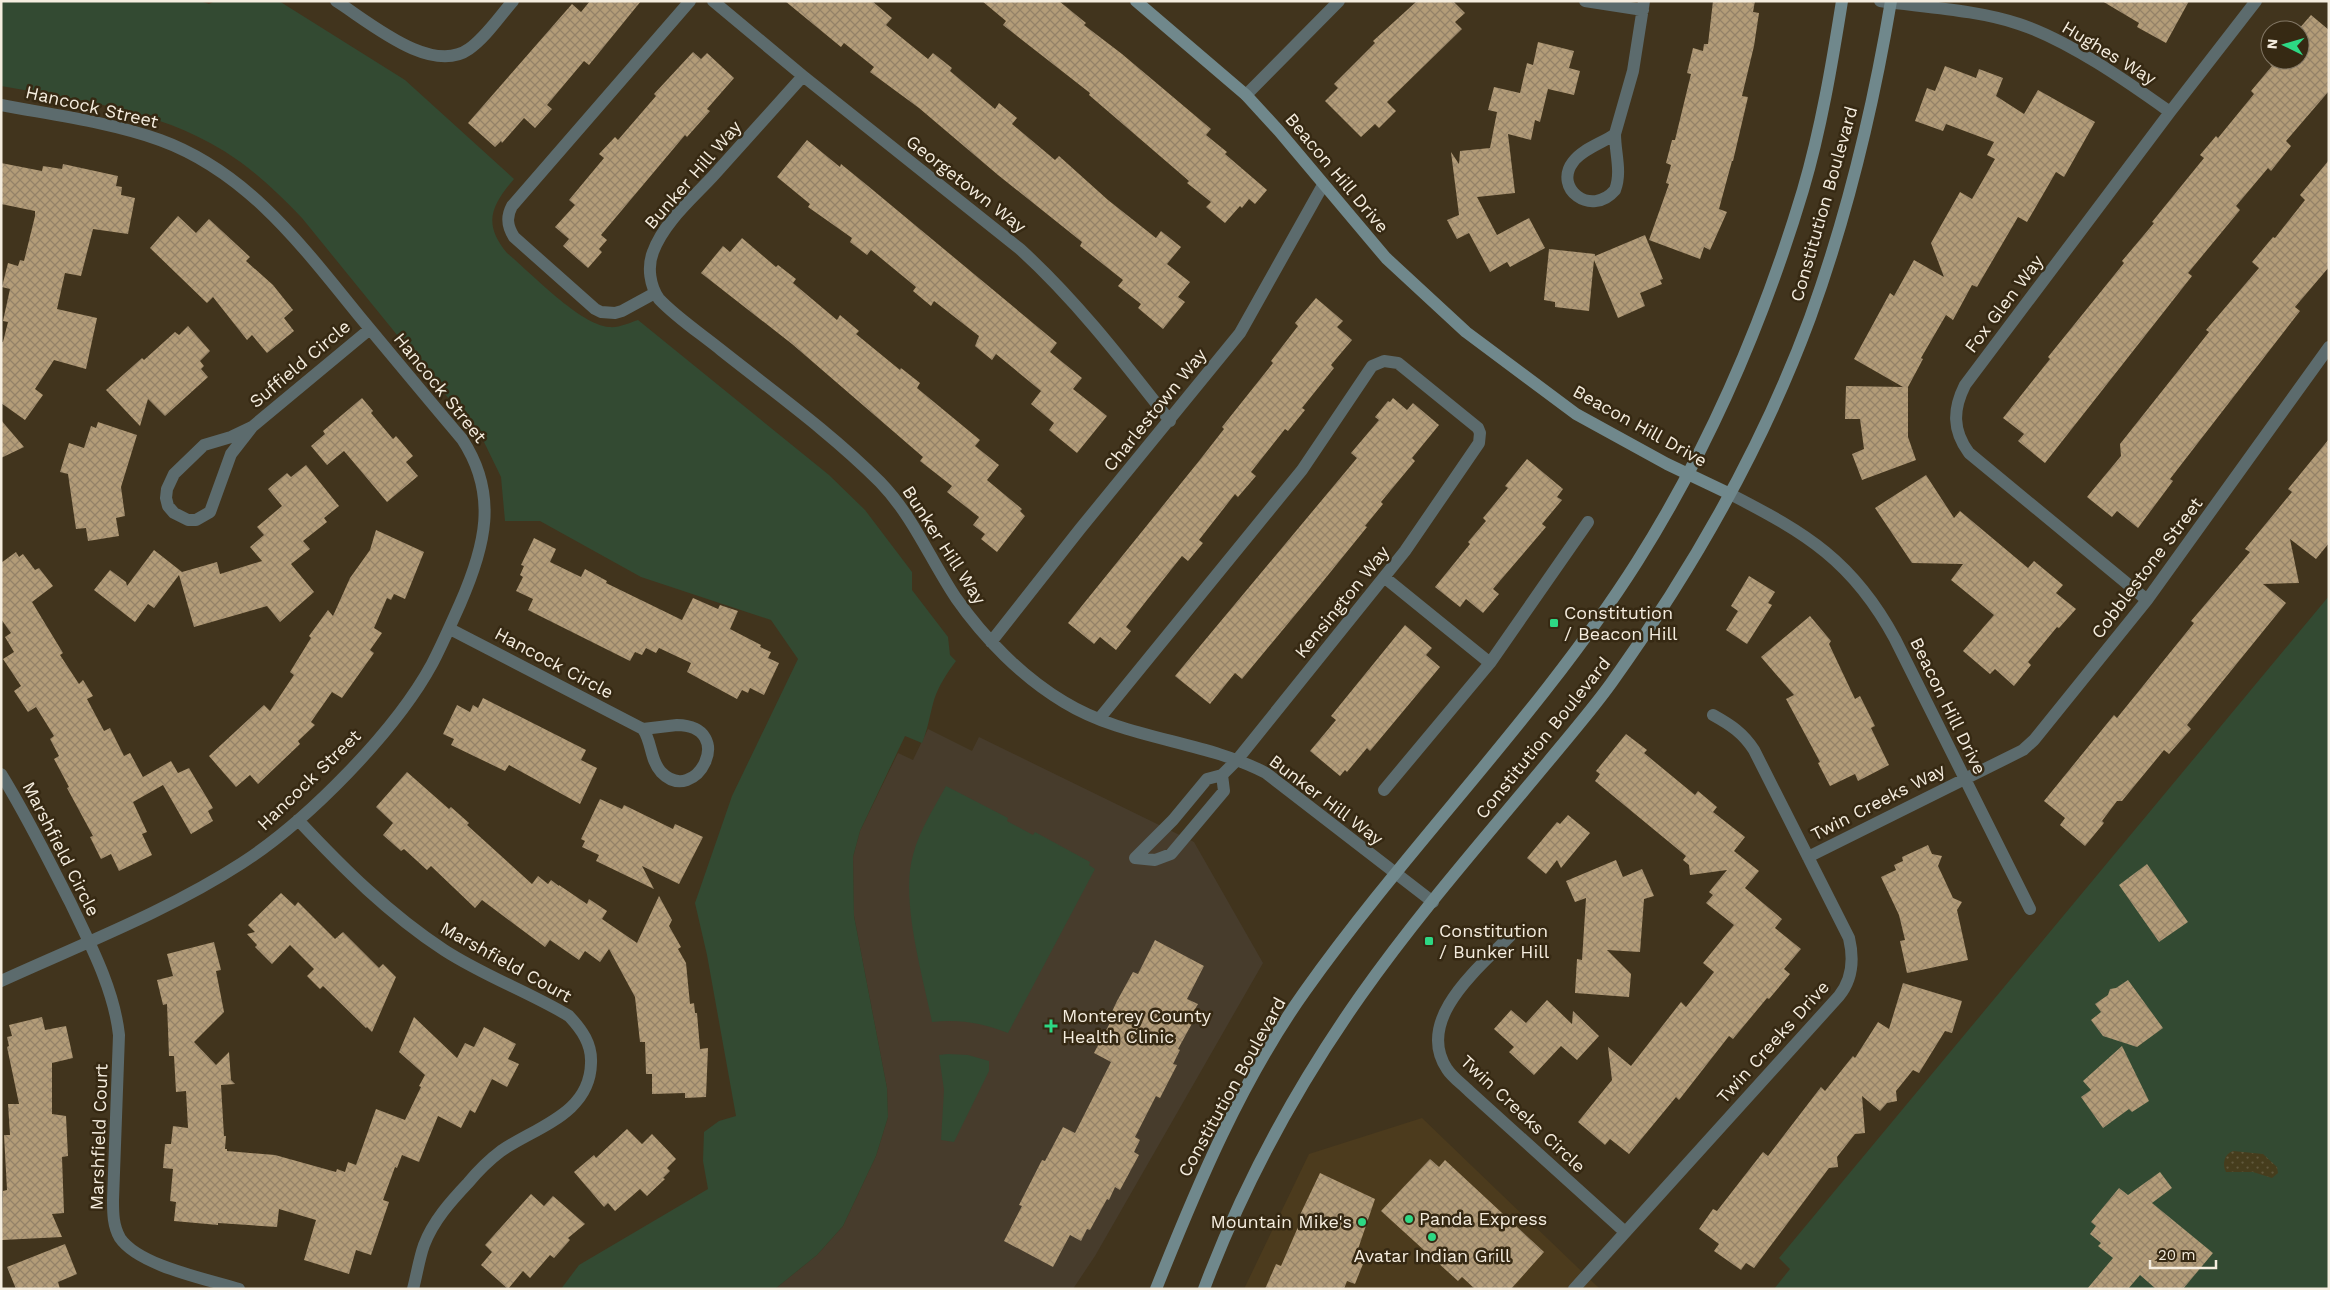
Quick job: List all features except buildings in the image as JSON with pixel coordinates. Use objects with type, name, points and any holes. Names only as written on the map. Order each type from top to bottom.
[{"type":"main road","name":"Beacon Hill Drive","points":[[1136,1],[1246,95],[1279,131],[1386,258],[1436,307],[1466,332],[1576,414],[1614,437],[1730,494]]},
{"type":"main road","name":"Constitution Boulevard","points":[[1156,1289],[1193,1195],[1260,1064],[1303,993],[1395,874],[1569,660],[1638,561],[1688,473],[1737,370],[1777,269],[1804,187],[1832,64],[1842,1]]},
{"type":"main road","name":"Constitution Boulevard","points":[[1204,1289],[1242,1196],[1278,1127],[1361,994],[1432,902],[1609,686],[1655,620],[1697,554],[1730,494],[1777,398],[1810,318],[1838,231],[1876,80],[1887,2]]},
{"type":"street","points":[[336,1],[410,48],[424,54],[449,58],[469,49],[512,1]]},
{"type":"street","points":[[655,293],[622,311],[608,313],[595,309],[514,237],[508,228],[508,220],[512,206],[690,1]]},
{"type":"street","name":"Georgetown Way","points":[[714,1],[803,76],[1020,249],[1050,276],[1076,303],[1170,421]]},
{"type":"street","points":[[1246,95],[1339,1]]},
{"type":"street","points":[[1585,1],[1644,6],[1634,71],[1615,134],[1615,154],[1619,173],[1615,190],[1610,197],[1602,201],[1586,202],[1573,193],[1569,186],[1569,170],[1578,157],[1615,134]]},
{"type":"street","name":"Fox Glen Way","points":[[2147,600],[1969,453],[1962,444],[1955,423],[1959,398],[1965,385],[2170,112],[2256,1]]},
{"type":"street","name":"Hughes Way","points":[[1887,2],[2002,19],[2031,28],[2108,70],[2170,112]]},
{"type":"street","name":"Bunker Hill Way","points":[[803,76],[677,215],[661,237],[652,254],[650,265],[655,293],[666,306],[852,455],[882,484],[916,527],[956,598],[991,642],[1047,691],[1077,710],[1099,719],[1237,760],[1254,767],[1278,781],[1432,902]]},
{"type":"street","name":"Hancock Street","points":[[1,105],[128,130],[161,140],[211,165],[252,194],[291,232],[462,439],[474,456],[480,475],[485,504],[484,535],[468,586],[450,629],[431,666],[404,707],[343,777],[298,820],[242,863],[216,879],[160,908],[1,980]]},
{"type":"street","name":"Charlestown Way","points":[[991,642],[1080,529],[1240,334],[1323,185]]},
{"type":"street","name":"Suffield Circle","points":[[252,427],[231,437],[204,445],[174,474],[166,490],[168,506],[174,513],[188,520],[196,520],[210,512],[231,454],[252,427],[370,329]]},
{"type":"street","name":"Cobblestone Street","points":[[1964,779],[2023,750],[2034,740],[2147,600],[2329,347]]},
{"type":"street","name":"Kensington Way","points":[[1099,719],[1302,470],[1372,366],[1384,361],[1398,363],[1478,428],[1480,434],[1479,443],[1425,525],[1237,760],[1222,776],[1207,779],[1173,820],[1135,858],[1155,860],[1171,854],[1224,791],[1222,776]]},
{"type":"street","name":"Beacon Hill Drive","points":[[1730,494],[1798,530],[1852,575],[1870,596],[1895,639],[2030,909]]},
{"type":"street","points":[[1384,790],[1490,663],[1588,522]]},
{"type":"street","points":[[1384,577],[1490,663]]},
{"type":"street","name":"Hancock Circle","points":[[450,629],[643,729]]},
{"type":"street","name":"Twin Creeks Drive","points":[[1574,1289],[1839,996],[1847,984],[1852,954],[1849,938],[1746,738],[1735,727],[1713,716]]},
{"type":"street","points":[[677,725],[692,727],[705,737],[708,745],[704,768],[696,776],[689,779],[681,780],[665,776],[655,764],[648,738],[643,729],[677,725]]},
{"type":"street","name":"Marshfield Circle","points":[[1,774],[28,818],[88,941]]},
{"type":"street","name":"Twin Creeks Way","points":[[1808,857],[1964,779]]},
{"type":"street","name":"Marshfield Court","points":[[298,820],[337,861],[402,920],[462,961],[569,1016],[578,1026],[590,1047],[591,1069],[586,1086],[578,1101],[552,1122],[501,1151],[468,1182],[431,1230],[421,1256],[412,1289]]},
{"type":"street","name":"Twin Creeks Circle","points":[[1510,936],[1461,987],[1446,1009],[1439,1037],[1444,1062],[1447,1069],[1469,1091],[1625,1232]]},
{"type":"street","name":"Marshfield Court","points":[[88,941],[114,1008],[119,1035],[112,1200],[117,1231],[126,1244],[145,1259],[239,1289]]},
{"type":"shaded area","name":"Monterey County Health Clinic","points":[[928,729],[972,751],[979,737],[1194,842],[1263,963],[1095,1256],[1073,1289],[775,1289],[817,1255],[843,1226],[876,1156],[888,1117],[887,1088],[854,916],[853,857],[860,831],[898,753],[913,760]]},
{"type":"shaded area","points":[[1422,1118],[1600,1289],[1244,1289],[1309,1154]]},
{"type":"green space","points":[[1,1],[200,1],[209,4],[215,1],[279,1],[405,80],[514,179],[500,197],[492,223],[499,242],[507,253],[570,308],[597,324],[616,327],[638,320],[829,475],[865,510],[912,572],[912,590],[948,637],[950,655],[956,661],[936,695],[922,743],[905,736],[860,831],[853,857],[854,916],[887,1088],[888,1117],[876,1156],[843,1226],[817,1255],[775,1289],[561,1289],[579,1265],[708,1189],[703,1161],[704,1132],[719,1121],[736,1116],[707,955],[695,903],[732,796],[798,659],[771,620],[641,577],[540,521],[505,521],[501,477],[484,442],[302,218],[255,174],[224,151],[171,125],[116,108],[1,86]]},
{"type":"green space","points":[[2329,596],[2329,1289],[1774,1289],[1790,1269],[1779,1258]]},
{"type":"green space","points":[[946,786],[1008,818],[1007,821],[1033,835],[1035,832],[1090,862],[1089,865],[1095,869],[1008,1033],[971,1023],[952,1021],[932,1022],[914,938],[909,894],[910,873],[919,837]]},
{"type":"green space","points":[[939,1055],[968,1055],[989,1061],[989,1071],[954,1142],[941,1140],[944,1090]]},
{"type":"sand","points":[[2233,1151],[2263,1154],[2277,1167],[2278,1173],[2272,1178],[2253,1172],[2226,1172],[2225,1160],[2228,1154]]},
{"type":"place","name":"Constitution / Beacon Hill","points":[[1554,623]]},
{"type":"place","name":"Constitution / Bunker Hill","points":[[1429,941]]},
{"type":"place","name":"Monterey County Health Clinic","points":[[1051,1026]]},
{"type":"place","name":"Panda Express","points":[[1409,1219]]},
{"type":"place","name":"Mountain Mike's","points":[[1362,1222]]},
{"type":"place","name":"Avatar Indian Grill","points":[[1432,1237]]}]
